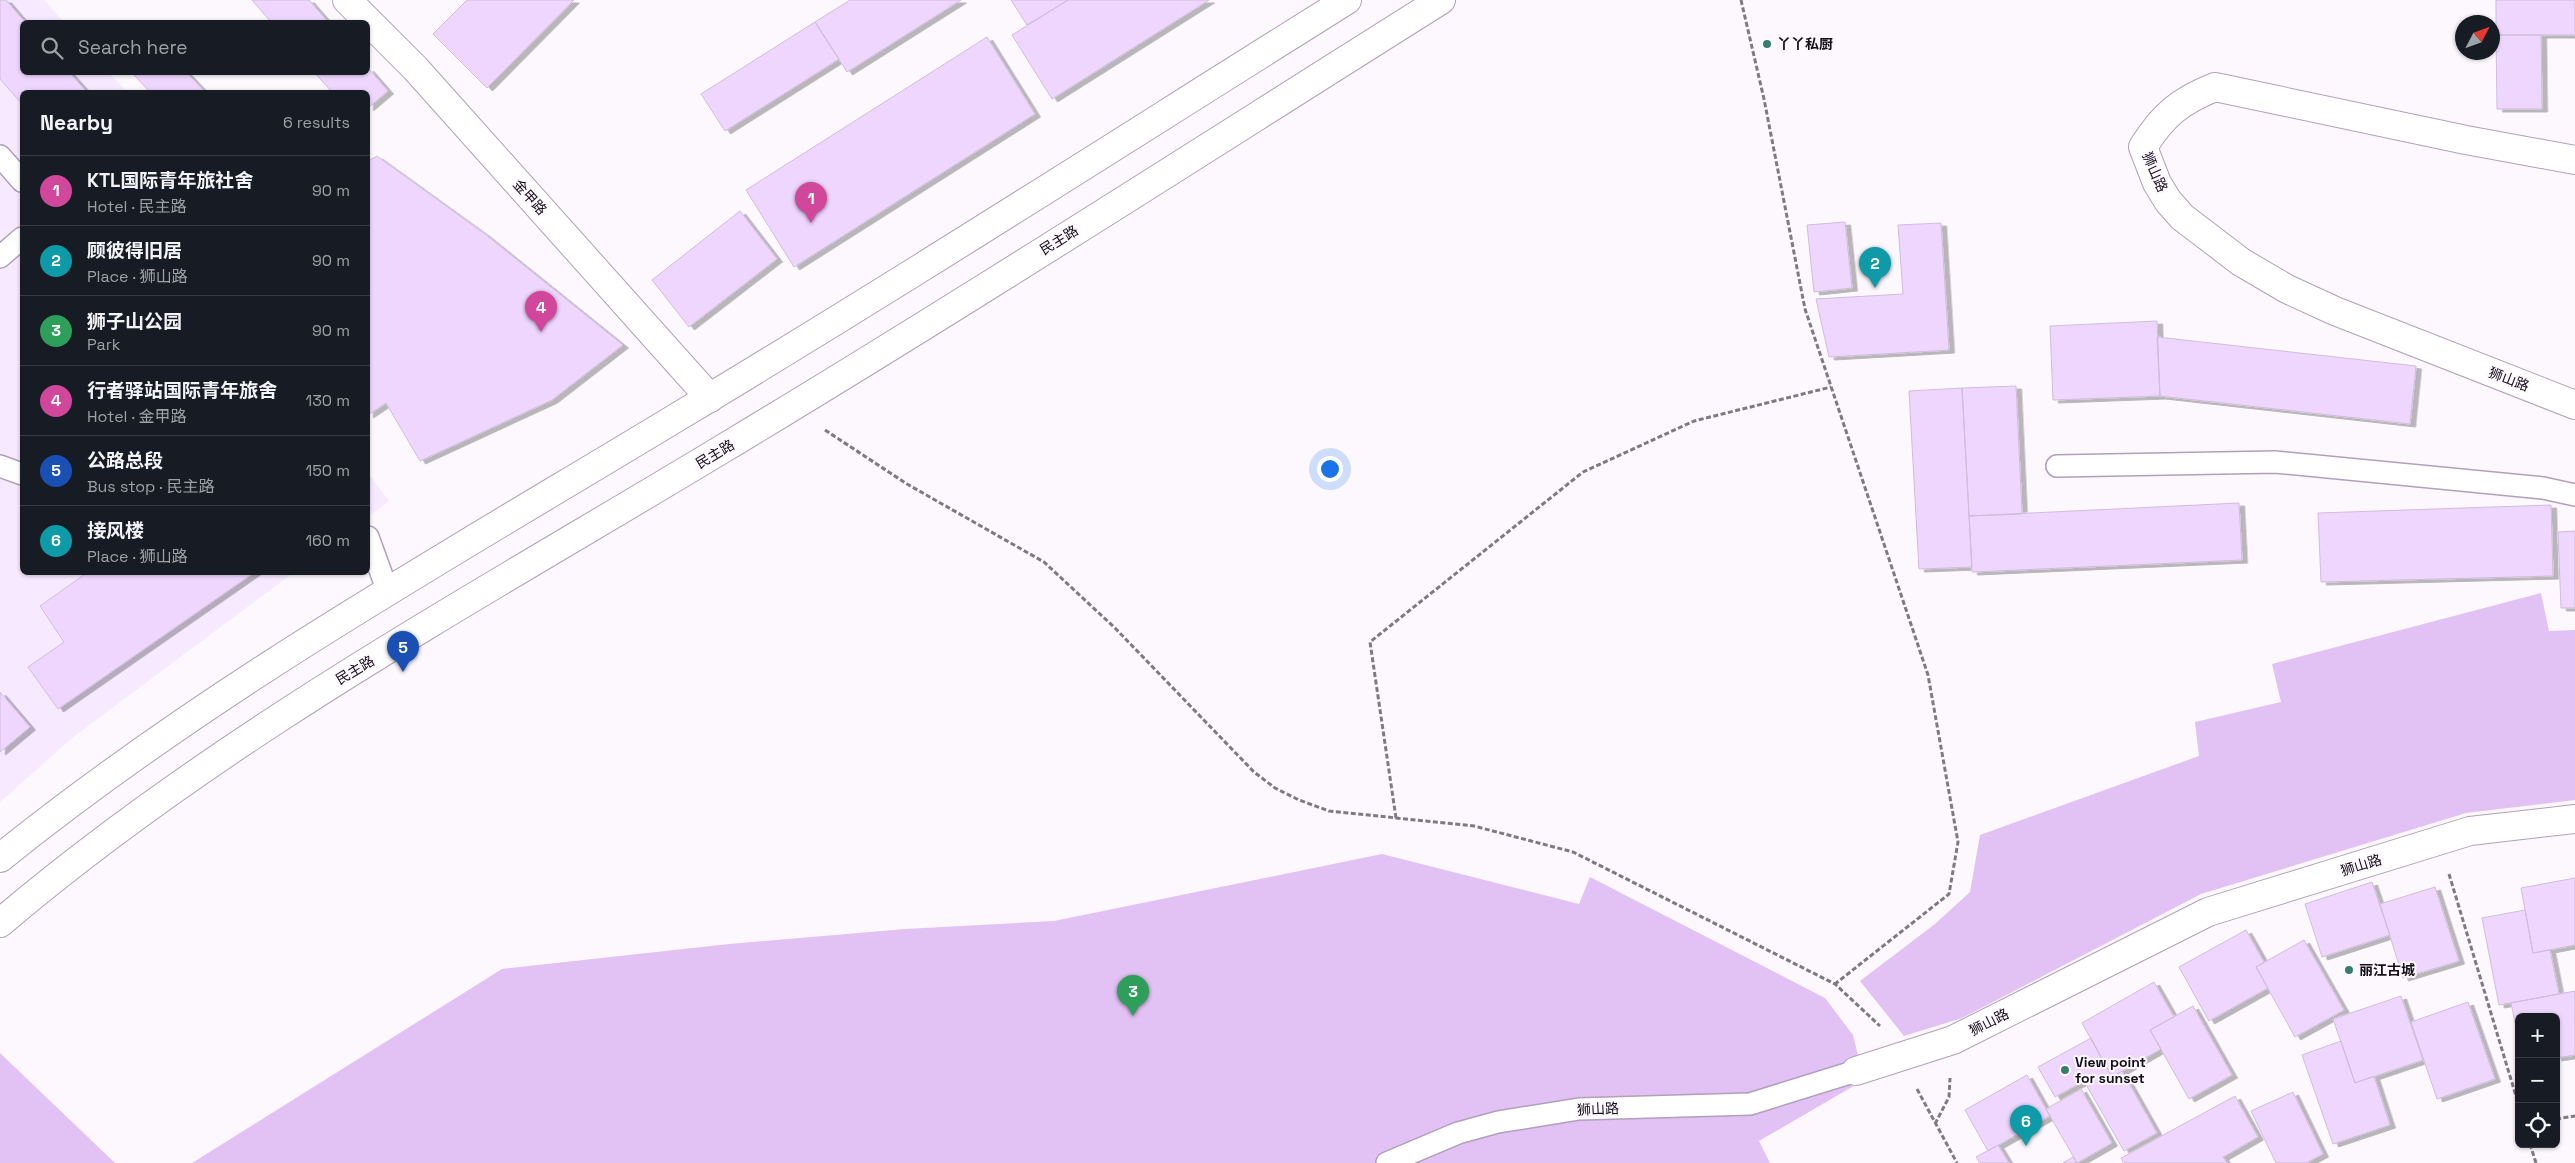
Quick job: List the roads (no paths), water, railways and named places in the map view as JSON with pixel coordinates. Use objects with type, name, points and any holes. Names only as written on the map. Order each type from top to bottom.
[{"type":"main road","name":"金甲路","points":[[347,0],[367,20]]},
{"type":"main road","points":[[0,858],[110,773],[210,703],[313,637],[710,398],[1347,0]]},
{"type":"main road","name":"民主路","points":[[0,922],[140,814],[238,745],[339,679],[791,407],[1441,0]]},
{"type":"main road","name":"金甲路","points":[[370,23],[415,68],[710,398]]},
{"type":"main road","name":"狮山路","points":[[2575,160],[2466,140],[2215,87],[2192,96],[2172,110],[2156,127],[2143,147],[2157,183],[2182,217],[2249,267],[2287,289],[2335,311],[2575,405]]},
{"type":"main road","name":"狮山路","points":[[1856,1071],[1953,1040],[2208,912],[2470,831],[2575,818]]},
{"type":"lane","points":[[0,156],[20,179]]},
{"type":"lane","points":[[0,257],[20,240]]},
{"type":"lane","points":[[2057,466],[2275,462],[2543,488],[2575,495]]},
{"type":"lane","points":[[0,466],[20,473]]},
{"type":"lane","points":[[370,542],[388,592]]},
{"type":"lane","name":"狮山路","points":[[1386,1163],[1458,1133],[1498,1122],[1579,1109],[1750,1104],[1856,1071]]},
{"type":"place","name":"丫丫私厨","points":[[1767,44]]},
{"type":"place","name":"KTL国际青年旅社舍","points":[[811,223]]},
{"type":"place","name":"顾彼得旧居","points":[[1875,288]]},
{"type":"place","name":"行者驿站国际青年旅舍","points":[[541,332]]},
{"type":"place","name":"公路总段","points":[[403,672]]},
{"type":"place","name":"丽江古城","points":[[2349,970]]},
{"type":"place","name":"狮子山公园","points":[[1133,1016]]},
{"type":"place","name":"View point for sunset","points":[[2065,1070]]},
{"type":"place","name":"接风楼","points":[[2026,1146]]}]
